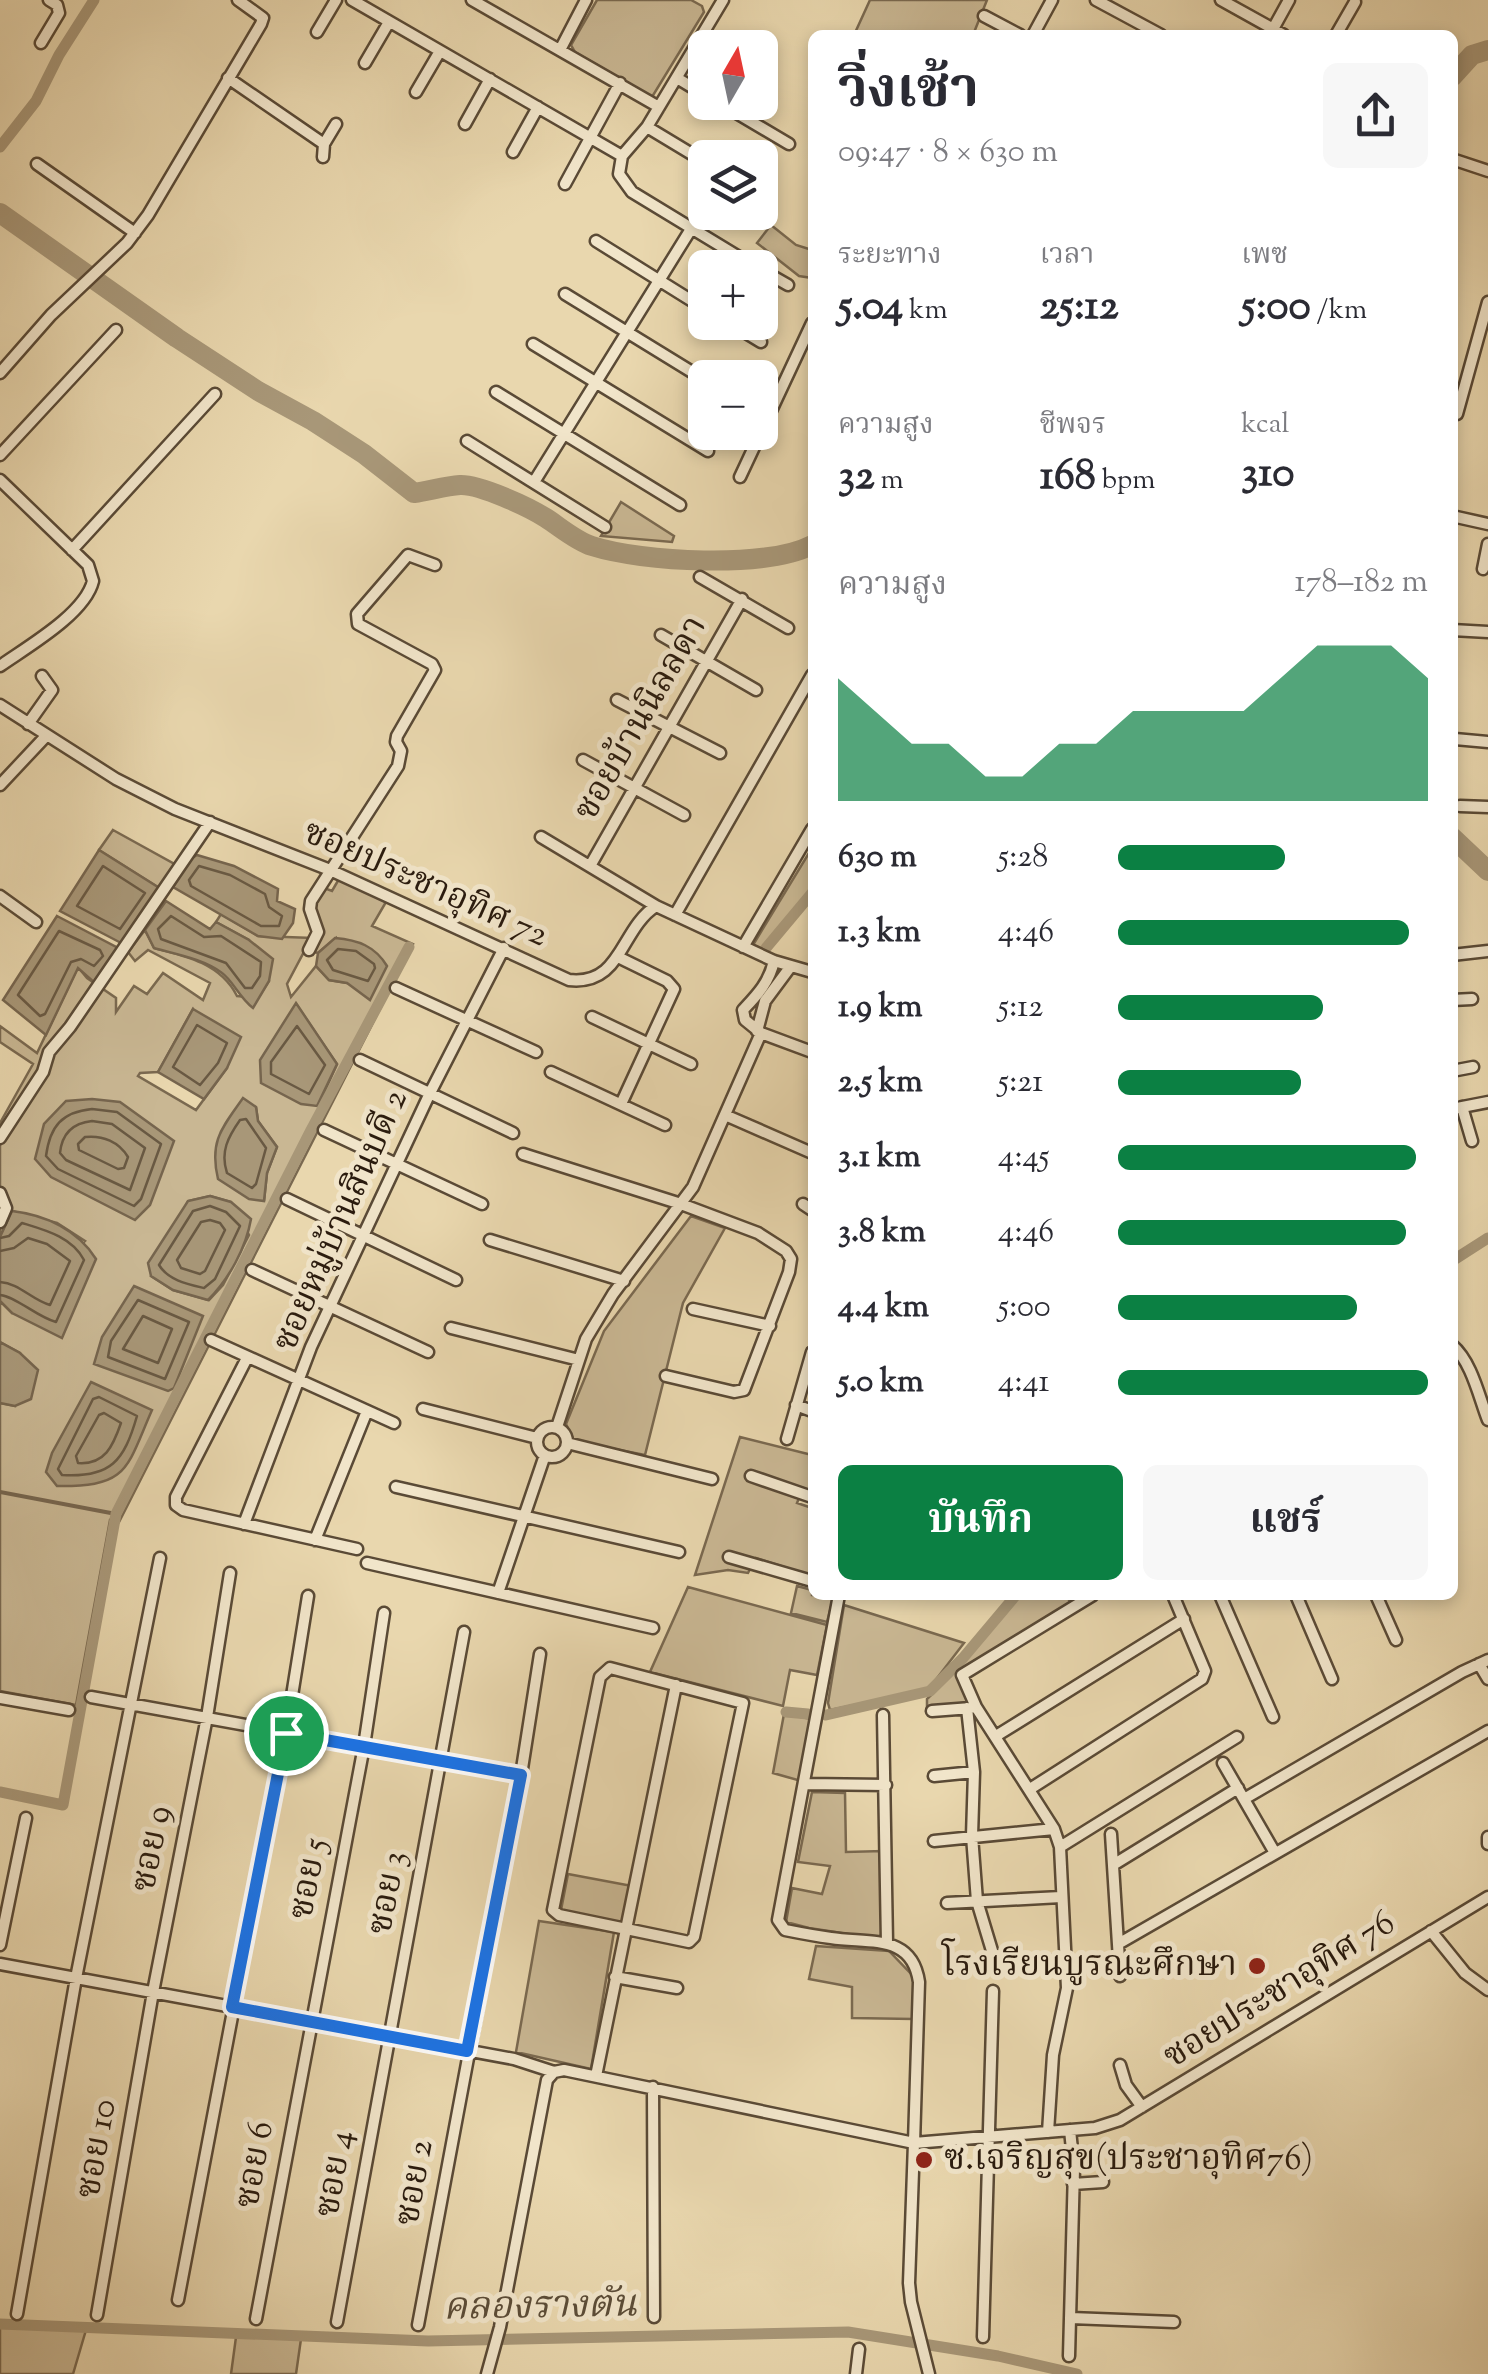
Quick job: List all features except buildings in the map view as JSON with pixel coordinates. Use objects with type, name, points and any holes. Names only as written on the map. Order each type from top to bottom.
[{"type":"street","points":[[41,43],[59,13],[57,5],[49,0]]},
{"type":"street","points":[[0,373],[50,315],[98,273],[135,233],[262,18],[238,0]]},
{"type":"street","points":[[317,32],[336,0]]},
{"type":"street","points":[[352,0],[622,156]]},
{"type":"street","points":[[472,0],[659,108]]},
{"type":"street","points":[[560,50],[586,0]]},
{"type":"street","points":[[1036,30],[1052,0]]},
{"type":"street","points":[[1096,0],[1152,30]]},
{"type":"street","points":[[1222,0],[1275,30]]},
{"type":"street","points":[[1272,28],[1289,0]]},
{"type":"street","points":[[688,227],[632,192],[619,174],[622,156],[659,108],[717,2]]},
{"type":"street","points":[[1339,30],[1355,2]]},
{"type":"street","points":[[984,16],[1011,30]]},
{"type":"street","points":[[365,63],[389,22]]},
{"type":"street","points":[[416,92],[440,51]]},
{"type":"street","points":[[228,78],[324,144]]},
{"type":"street","points":[[677,78],[688,85]]},
{"type":"street","points":[[465,124],[490,80]]},
{"type":"street","points":[[565,184],[620,84]]},
{"type":"street","points":[[514,152],[538,107]]},
{"type":"street","points":[[748,120],[788,144]]},
{"type":"street","points":[[322,156],[336,124]]},
{"type":"street","points":[[646,128],[688,152]]},
{"type":"street","points":[[1458,161],[1488,171]]},
{"type":"street","points":[[37,164],[135,233]]},
{"type":"street","points":[[534,482],[690,230]]},
{"type":"street","points":[[693,230],[728,250]]},
{"type":"street","points":[[596,241],[688,299]]},
{"type":"street","points":[[778,279],[788,285]]},
{"type":"street","points":[[565,294],[688,370]]},
{"type":"street","points":[[1458,410],[1488,302]]},
{"type":"street","points":[[0,455],[116,330]]},
{"type":"street","points":[[740,477],[808,332]]},
{"type":"street","points":[[533,344],[708,451]]},
{"type":"street","points":[[496,392],[680,504]]},
{"type":"street","points":[[72,550],[215,394]]},
{"type":"street","points":[[468,441],[605,527]]},
{"type":"street","points":[[0,480],[93,572],[91,589],[56,625],[0,666]]},
{"type":"street","points":[[1458,517],[1488,524]]},
{"type":"street","points":[[1483,568],[1488,544]]},
{"type":"street","points":[[310,950],[318,932],[311,901],[398,766],[402,751],[396,742],[398,736],[435,670],[432,664],[358,624],[357,614],[408,555],[436,565]]},
{"type":"street","points":[[700,576],[788,628]]},
{"type":"street","name":"ซอยบ้านนิลลดา","points":[[590,866],[742,599]]},
{"type":"street","points":[[1458,630],[1488,632]]},
{"type":"street","points":[[661,635],[756,690]]},
{"type":"street","points":[[28,724],[51,694],[51,686],[42,676]]},
{"type":"street","points":[[675,915],[808,682]]},
{"type":"street","points":[[617,700],[720,754]]},
{"type":"street","name":"ซอยประชาอุทิศ 72","points":[[0,705],[116,779],[174,809],[330,870],[568,980],[587,982],[618,958]]},
{"type":"street","points":[[0,784],[47,735]]},
{"type":"street","points":[[1458,739],[1488,742]]},
{"type":"street","points":[[583,760],[684,816]]},
{"type":"street","points":[[1460,806],[1488,806]]},
{"type":"street","points":[[0,1138],[42,1072],[49,1052],[70,1028],[210,822]]},
{"type":"street","points":[[743,948],[808,836]]},
{"type":"street","name":"ซอยบ้านนิลลดา","points":[[541,837],[656,906]]},
{"type":"street","points":[[0,896],[36,922]]},
{"type":"street","points":[[620,1104],[674,989],[667,981],[618,958],[642,915],[656,906],[743,948],[808,971]]},
{"type":"street","name":"ซอยหมู่บ้านสินบดี 2","points":[[244,1524],[330,1307],[504,948]]},
{"type":"street","points":[[1458,954],[1488,951]]},
{"type":"street","points":[[774,961],[771,975],[756,999],[743,1010],[745,1020],[759,1032],[808,1050]]},
{"type":"street","points":[[557,1428],[586,1339],[693,1187],[759,1032],[765,1001],[792,966]]},
{"type":"street","points":[[396,988],[536,1052]]},
{"type":"street","points":[[1458,999],[1472,998]]},
{"type":"street","points":[[592,1017],[691,1064]]},
{"type":"street","points":[[360,1060],[512,1133]]},
{"type":"street","points":[[1458,1070],[1473,1067]]},
{"type":"street","points":[[551,1072],[665,1125]]},
{"type":"street","points":[[1472,1141],[1458,1108],[1488,1102]]},
{"type":"street","points":[[726,1115],[808,1151]]},
{"type":"street","points":[[324,1130],[482,1204]]},
{"type":"street","points":[[523,1154],[681,1204],[758,1234],[786,1251],[791,1260],[790,1272],[744,1390],[734,1392],[666,1376]]},
{"type":"street","points":[[0,1193],[6,1208],[0,1222]]},
{"type":"street","points":[[287,1199],[456,1280]]},
{"type":"street","points":[[490,1240],[624,1281]]},
{"type":"street","points":[[252,1270],[428,1352]]},
{"type":"street","points":[[693,1309],[770,1326]]},
{"type":"street","points":[[451,1328],[579,1360]]},
{"type":"street","points":[[211,1340],[394,1423]]},
{"type":"street","points":[[1458,1348],[1488,1420]]},
{"type":"street","points":[[248,1358],[176,1497],[176,1505],[182,1510],[357,1549]]},
{"type":"street","points":[[788,1439],[808,1365]]},
{"type":"street","points":[[796,1405],[808,1410]]},
{"type":"street","points":[[422,1409],[537,1438]]},
{"type":"street","points":[[315,1540],[367,1411]]},
{"type":"street","points":[[537,1438],[547,1428],[557,1428],[567,1443]]},
{"type":"street","points":[[537,1438],[538,1448],[545,1455],[559,1455],[567,1443]]},
{"type":"street","points":[[567,1443],[712,1479]]},
{"type":"street","points":[[498,1593],[545,1455]]},
{"type":"street","points":[[752,1476],[808,1496]]},
{"type":"street","points":[[396,1488],[679,1552]]},
{"type":"street","points":[[729,1556],[808,1580]]},
{"type":"street","points":[[17,2314],[76,1978],[160,1558]]},
{"type":"street","points":[[366,1563],[653,1628]]},
{"type":"street","name":"ซอย 9","points":[[153,1992],[207,1718],[230,1573]]},
{"type":"street","name":"ซอย 6","points":[[178,2300],[286,1733],[308,1596]]},
{"type":"street","points":[[838,1600],[779,1925],[785,1930],[833,1939],[887,1943],[908,1955],[918,1970],[909,2283],[929,2374]]},
{"type":"street","points":[[996,1964],[976,1901],[972,1708],[962,1675],[1075,1600]]},
{"type":"street","points":[[1030,1789],[1202,1679],[1206,1671],[1176,1600]]},
{"type":"street","points":[[1222,1600],[1272,1717]]},
{"type":"street","points":[[1298,1600],[1332,1679]]},
{"type":"street","points":[[1378,1600],[1396,1640]]},
{"type":"street","name":"ซอย 5","points":[[310,2021],[364,1746],[384,1614]]},
{"type":"street","points":[[996,1736],[1184,1620]]},
{"type":"street","name":"ซอย 3","points":[[389,2036],[464,1632]]},
{"type":"street","name":"ซอย 2","points":[[418,2324],[540,1654]]},
{"type":"street","points":[[1113,1865],[1484,1662],[1488,1679]]},
{"type":"street","points":[[605,1669],[676,1685],[743,1703],[694,1937],[686,1942],[559,1915],[553,1910],[600,1677],[605,1669]]},
{"type":"street","points":[[596,2076],[676,1685]]},
{"type":"street","points":[[92,1697],[521,1775]]},
{"type":"street","points":[[0,1698],[69,1710]]},
{"type":"street","points":[[932,1711],[972,1708]]},
{"type":"street","points":[[972,1708],[996,1736],[1030,1789],[1060,1847],[1067,1988],[1053,2054],[1048,2132]]},
{"type":"street","points":[[883,1715],[887,1943]]},
{"type":"street","points":[[1118,1944],[1488,1731]]},
{"type":"street","points":[[1060,1847],[1237,1737]]},
{"type":"street","points":[[1224,1763],[1276,1854]]},
{"type":"street","points":[[934,1776],[974,1772]]},
{"type":"street","points":[[805,1784],[886,1785]]},
{"type":"street","points":[[0,1945],[26,1818]]},
{"type":"street","points":[[934,1841],[1054,1829]]},
{"type":"street","points":[[1111,1834],[1120,1976]]},
{"type":"street","points":[[947,1903],[1061,1896]]},
{"type":"street","name":"ซอยประชาอุทิศ 76","points":[[0,1964],[514,2059],[554,2072],[596,2076],[914,2143],[1107,2125],[1488,1898]]},
{"type":"street","points":[[1432,1931],[1465,1973],[1488,1990]]},
{"type":"street","points":[[955,1966],[1066,1960]]},
{"type":"street","points":[[615,1976],[677,1988]]},
{"type":"street","points":[[983,2338],[993,1991]]},
{"type":"street","name":"ซอย 10","points":[[96,2315],[153,1992]]},
{"type":"street","name":"ซอย 6","points":[[256,2320],[310,2021]]},
{"type":"street","name":"ซอย 4","points":[[337,2322],[389,2036]]},
{"type":"street","points":[[1120,2065],[1126,2085],[1142,2107]]},
{"type":"street","points":[[487,2374],[496,2347],[546,2080],[554,2072]]},
{"type":"street","points":[[653,2088],[654,2317]]},
{"type":"street","points":[[1069,2356],[1074,2184],[1070,2130]]},
{"type":"street","points":[[1074,2184],[1104,2182]]},
{"type":"street","points":[[1071,2318],[1174,2322]]},
{"type":"street","points":[[856,2374],[859,2349]]},
{"type":"shaded area","points":[[597,0],[691,0],[702,6],[704,12],[693,30],[688,30],[688,38],[652,97],[575,52],[571,45]]},
{"type":"shaded area","points":[[870,0],[987,0],[975,30],[856,30]]},
{"type":"shaded area","points":[[767,230],[777,230],[796,245],[808,249],[808,277],[799,276],[778,260],[778,250],[766,250],[757,243]]},
{"type":"shaded area","points":[[621,502],[674,536],[672,542],[601,536]]},
{"type":"shaded area","points":[[113,830],[178,866],[161,889],[99,850]]},
{"type":"shaded area","points":[[808,855],[808,895],[766,952],[753,945]]},
{"type":"shaded area","points":[[339,879],[386,902],[372,926],[413,944],[119,1522],[110,1520],[76,1705],[0,1691],[0,1403],[15,1406],[20,1353],[0,1342],[0,1301],[12,1313],[85,1241],[57,1223],[12,1211],[0,1237],[0,1123],[33,1064],[0,1042],[0,1026],[37,1053],[78,967],[116,998],[116,1012],[134,986],[147,994],[163,973],[203,1000],[210,983],[148,950],[135,961],[128,952],[145,930],[154,948],[191,958],[212,969],[237,996],[258,998],[269,981],[249,940],[216,922],[221,914],[258,936],[313,938],[316,885],[332,891]],"holes":[[[336,938],[347,983],[329,980],[316,966],[291,997],[287,984],[305,950],[318,953]],[[296,1004],[337,1064],[318,1106]],[[193,1009],[227,1068],[196,1110],[138,1076],[158,1072]],[[256,1107],[258,1121],[277,1147],[267,1173],[264,1201]],[[210,1196],[231,1202],[249,1235],[223,1285],[209,1300],[173,1290],[151,1276],[188,1201]]]},
{"type":"shaded area","points":[[691,1216],[725,1228],[683,1303],[645,1455],[574,1441],[566,1424],[604,1331]]},
{"type":"shaded area","points":[[740,1437],[808,1454],[808,1490],[803,1488],[797,1503],[808,1507],[808,1575],[756,1558],[748,1573],[728,1570],[695,1575]]},
{"type":"shaded area","points":[[797,1586],[808,1589],[808,1600],[833,1600],[827,1622],[791,1613]]},
{"type":"shaded area","points":[[688,1587],[827,1625],[817,1675],[790,1670],[783,1706],[650,1672]]},
{"type":"shaded area","points":[[1016,1600],[1069,1600],[1072,1605],[959,1675],[968,1702],[927,1708],[927,1699]]},
{"type":"shaded area","points":[[844,1605],[964,1643],[931,1686],[919,1692],[830,1710]]},
{"type":"shaded area","points":[[784,1714],[812,1719],[801,1781],[773,1773]]},
{"type":"shaded area","points":[[812,1792],[845,1793],[846,1852],[883,1851],[881,1939],[786,1922],[792,1888],[822,1894],[830,1866],[798,1862]]},
{"type":"shaded area","points":[[568,1874],[632,1886],[624,1925],[561,1910]]},
{"type":"shaded area","points":[[539,1921],[614,1932],[591,2069],[516,2052]]},
{"type":"shaded area","points":[[816,1946],[889,1951],[914,1977],[913,2019],[852,2018],[852,1987],[809,1979]]},
{"type":"shaded area","points":[[0,2327],[86,2330],[73,2374],[0,2374]]},
{"type":"shaded area","points":[[236,2337],[301,2339],[296,2374],[231,2374]]},
{"type":"water","points":[[99,850],[161,889],[123,944],[60,911]]},
{"type":"water","points":[[197,855],[234,866],[278,889],[277,901],[295,909],[293,923],[282,939],[258,936],[173,887],[189,860]]},
{"type":"water","points":[[166,901],[210,929],[216,922],[273,959],[269,981],[253,1008],[215,968],[154,948],[145,930]]},
{"type":"water","points":[[57,916],[120,949],[96,984],[78,968],[46,1035],[3,1000]]},
{"type":"water","points":[[335,938],[365,945],[387,966],[370,1000],[347,983],[329,980],[316,966],[318,953]]},
{"type":"water","points":[[296,1003],[337,1064],[317,1106],[301,1104],[261,1083],[260,1060]]},
{"type":"water","points":[[193,1009],[241,1037],[227,1068],[204,1099],[158,1072]]},
{"type":"water","points":[[243,1098],[256,1107],[258,1121],[277,1147],[267,1173],[264,1201],[249,1199],[218,1179],[216,1145]]},
{"type":"water","points":[[66,1101],[120,1102],[174,1141],[150,1205],[135,1220],[51,1177],[35,1159],[44,1124]]},
{"type":"water","points":[[210,1196],[231,1202],[251,1219],[236,1262],[208,1300],[173,1290],[151,1276],[148,1263],[188,1201]]},
{"type":"water","points":[[12,1211],[60,1226],[80,1240],[96,1259],[62,1338],[12,1313],[0,1301],[0,1237]]},
{"type":"water","points":[[134,1286],[203,1316],[174,1388],[168,1391],[94,1364],[102,1337]]},
{"type":"water","points":[[0,1342],[20,1353],[38,1370],[31,1399],[15,1406],[0,1403]]},
{"type":"water","points":[[91,1382],[152,1410],[130,1460],[112,1478],[99,1483],[57,1486],[46,1472],[52,1453]]},
{"type":"waterway","points":[[0,147],[36,101],[94,0]]},
{"type":"waterway","points":[[1458,70],[1472,55],[1488,50]]},
{"type":"waterway","points":[[0,213],[177,338],[364,454],[414,493],[460,485],[479,488],[528,508],[586,544],[641,556],[735,560],[765,558],[808,547]]},
{"type":"waterway","points":[[1458,843],[1488,871]]},
{"type":"waterway","points":[[766,948],[808,898]]},
{"type":"waterway","points":[[0,1792],[63,1805],[116,1514],[310,1132],[409,947]]},
{"type":"waterway","points":[[1458,1257],[1488,1238]]},
{"type":"waterway","points":[[0,1492],[116,1514]]},
{"type":"waterway","points":[[826,1715],[930,1691],[1012,1600]]},
{"type":"waterway","points":[[786,1712],[808,1714]]},
{"type":"waterway","name":"คลองรางตัน","points":[[0,2324],[428,2341],[848,2332],[998,2356],[1077,2374]]},
{"type":"place","name":"โรงเรียนบูรณะศึกษา","points":[[1257,1966]]},
{"type":"place","name":"ซ.เจริญสุข(ประชาอุทิศ76)","points":[[924,2160]]},
{"type":"route","points":[[286,1733],[521,1775],[467,2051],[232,2007],[286,1733]]}]
